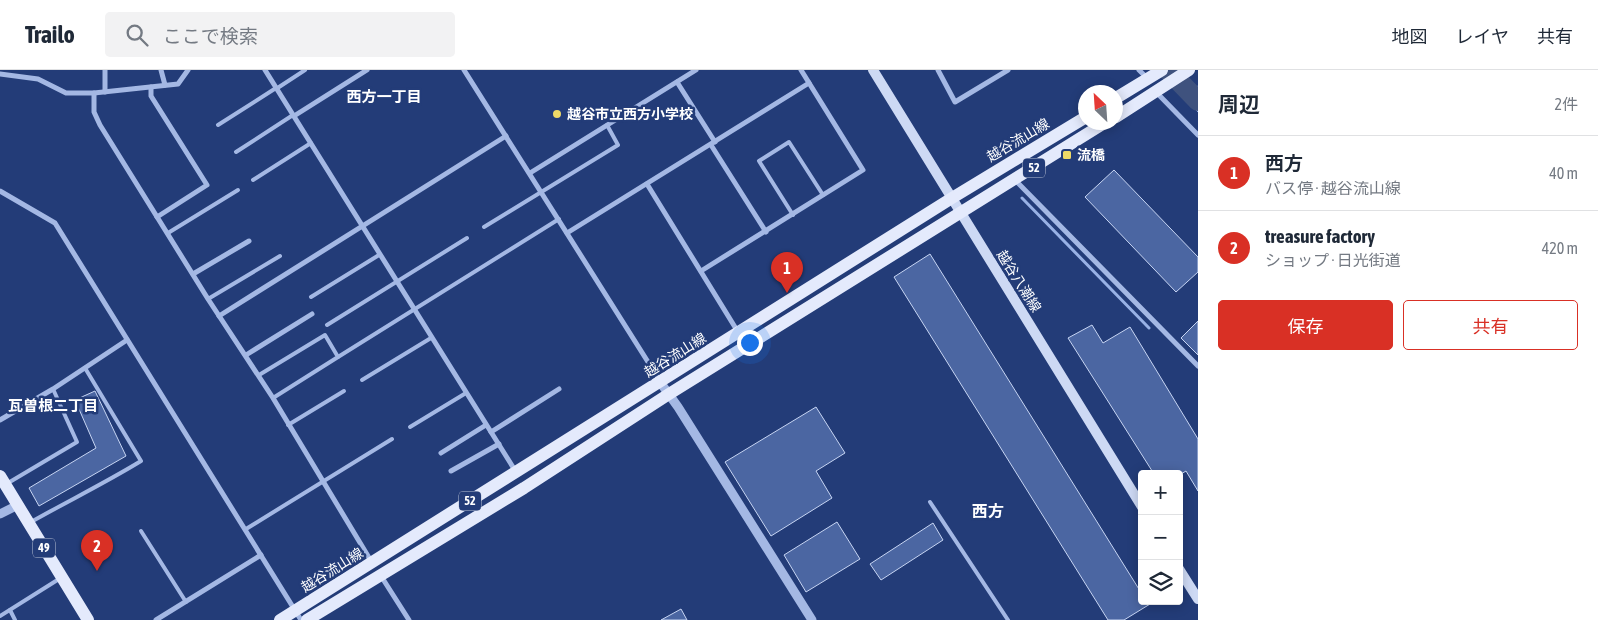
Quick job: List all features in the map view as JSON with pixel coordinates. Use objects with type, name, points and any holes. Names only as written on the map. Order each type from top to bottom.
[{"type":"main road","name":"越谷八潮線","points":[[872,70],[1138,501]]},
{"type":"main road","points":[[1123,93],[1145,76],[1162,70]]},
{"type":"main road","points":[[1123,112],[1190,70]]},
{"type":"main road","name":"越谷流山線","points":[[280,620],[299,615],[372,563],[952,198],[1078,122]]},
{"type":"main road","name":"52","points":[[307,620],[524,488],[669,394],[962,214],[1093,130]]},
{"type":"main road","name":"49","points":[[3,481],[88,620]]},
{"type":"main road","points":[[1183,575],[1198,599]]},
{"type":"street","points":[[105,92],[106,70]]},
{"type":"street","points":[[161,70],[165,86]]},
{"type":"street","points":[[0,74],[38,79],[66,93],[94,93],[178,84],[188,70]]},
{"type":"street","points":[[265,70],[516,472]]},
{"type":"street","points":[[293,115],[367,70]]},
{"type":"street","points":[[464,70],[812,620]]},
{"type":"street","points":[[530,173],[696,70]]},
{"type":"street","points":[[701,271],[863,170],[801,70]]},
{"type":"street","points":[[938,70],[955,102],[1008,70]]},
{"type":"street","points":[[677,82],[766,232]]},
{"type":"street","points":[[567,233],[809,83]]},
{"type":"street","points":[[151,87],[152,96],[207,186],[157,217]]},
{"type":"street","points":[[1156,91],[1198,135]]},
{"type":"street","points":[[94,93],[94,112],[100,125],[208,299],[259,375],[372,563]]},
{"type":"street","points":[[219,316],[506,136]]},
{"type":"street","points":[[1015,180],[1198,366]]},
{"type":"street","points":[[647,184],[738,332]]},
{"type":"street","points":[[0,191],[55,223],[299,615]]},
{"type":"street","points":[[193,274],[249,240]]},
{"type":"street","points":[[246,355],[312,314]]},
{"type":"street","points":[[0,420],[53,389],[127,340]]},
{"type":"street","points":[[491,432],[559,389]]},
{"type":"street","points":[[441,454],[486,425]]},
{"type":"street","points":[[452,472],[499,444]]},
{"type":"street","points":[[0,514],[18,505]]},
{"type":"street","points":[[156,620],[261,555]]},
{"type":"street","points":[[380,575],[409,620]]},
{"type":"lane","points":[[218,125],[305,70]]},
{"type":"lane","points":[[236,152],[293,115]]},
{"type":"lane","points":[[484,227],[618,145],[607,125]]},
{"type":"lane","points":[[793,215],[759,162],[789,142],[823,195]]},
{"type":"lane","points":[[253,180],[311,143]]},
{"type":"lane","points":[[168,233],[238,190]]},
{"type":"lane","points":[[273,398],[558,219]]},
{"type":"lane","points":[[327,325],[467,238]]},
{"type":"lane","points":[[311,296],[379,255]]},
{"type":"lane","points":[[208,299],[280,256]]},
{"type":"lane","points":[[259,375],[325,335],[338,357]]},
{"type":"lane","points":[[362,380],[431,338]]},
{"type":"lane","points":[[29,523],[84,491],[96,488],[141,461],[85,368]]},
{"type":"lane","points":[[3,481],[76,442],[53,389]]},
{"type":"lane","points":[[288,425],[344,391]]},
{"type":"lane","points":[[410,427],[466,393]]},
{"type":"lane","points":[[246,529],[392,439]]},
{"type":"lane","points":[[930,502],[1008,620]]},
{"type":"lane","points":[[141,531],[186,602]]},
{"type":"lane","points":[[0,616],[62,577]]},
{"type":"lane","points":[[10,610],[15,620]]},
{"type":"water","points":[[1198,86],[1198,112],[1184,95]]},
{"type":"building","points":[[1114,170],[1198,257],[1198,272],[1176,292],[1085,197]]},
{"type":"building","points":[[930,254],[1138,588],[1138,605],[1148,605],[1124,620],[1108,620],[894,277]]},
{"type":"building","points":[[1198,321],[1198,355],[1181,338]]},
{"type":"building","points":[[1092,325],[1103,343],[1130,327],[1198,439],[1198,491],[1186,471],[1183,473],[1183,470],[1151,470],[1068,338]]},
{"type":"building","points":[[95,391],[126,456],[39,506],[29,488],[96,448],[75,400]]},
{"type":"building","points":[[816,407],[845,453],[816,471],[832,498],[771,536],[725,462]]},
{"type":"building","points":[[837,522],[860,559],[806,592],[784,555]]},
{"type":"building","points":[[933,523],[943,540],[881,580],[870,564]]},
{"type":"building","points":[[681,609],[687,620],[661,620]]},
{"type":"waterway","points":[[1168,70],[1198,101]]},
{"type":"waterway","points":[[1022,198],[1149,328]]},
{"type":"place","name":"越谷市立西方小学校","points":[[557,114]]},
{"type":"place","name":"流橋","points":[[1067,155]]},
{"type":"place","name":"西方","points":[[787,293]]},
{"type":"place","name":"treasure factory","points":[[97,571]]},
{"type":"district","name":"西方一丁目","points":[[384,96]]},
{"type":"district","name":"瓦曽根二丁目","points":[[53,405]]},
{"type":"district","name":"西方","points":[[988,511]]}]
